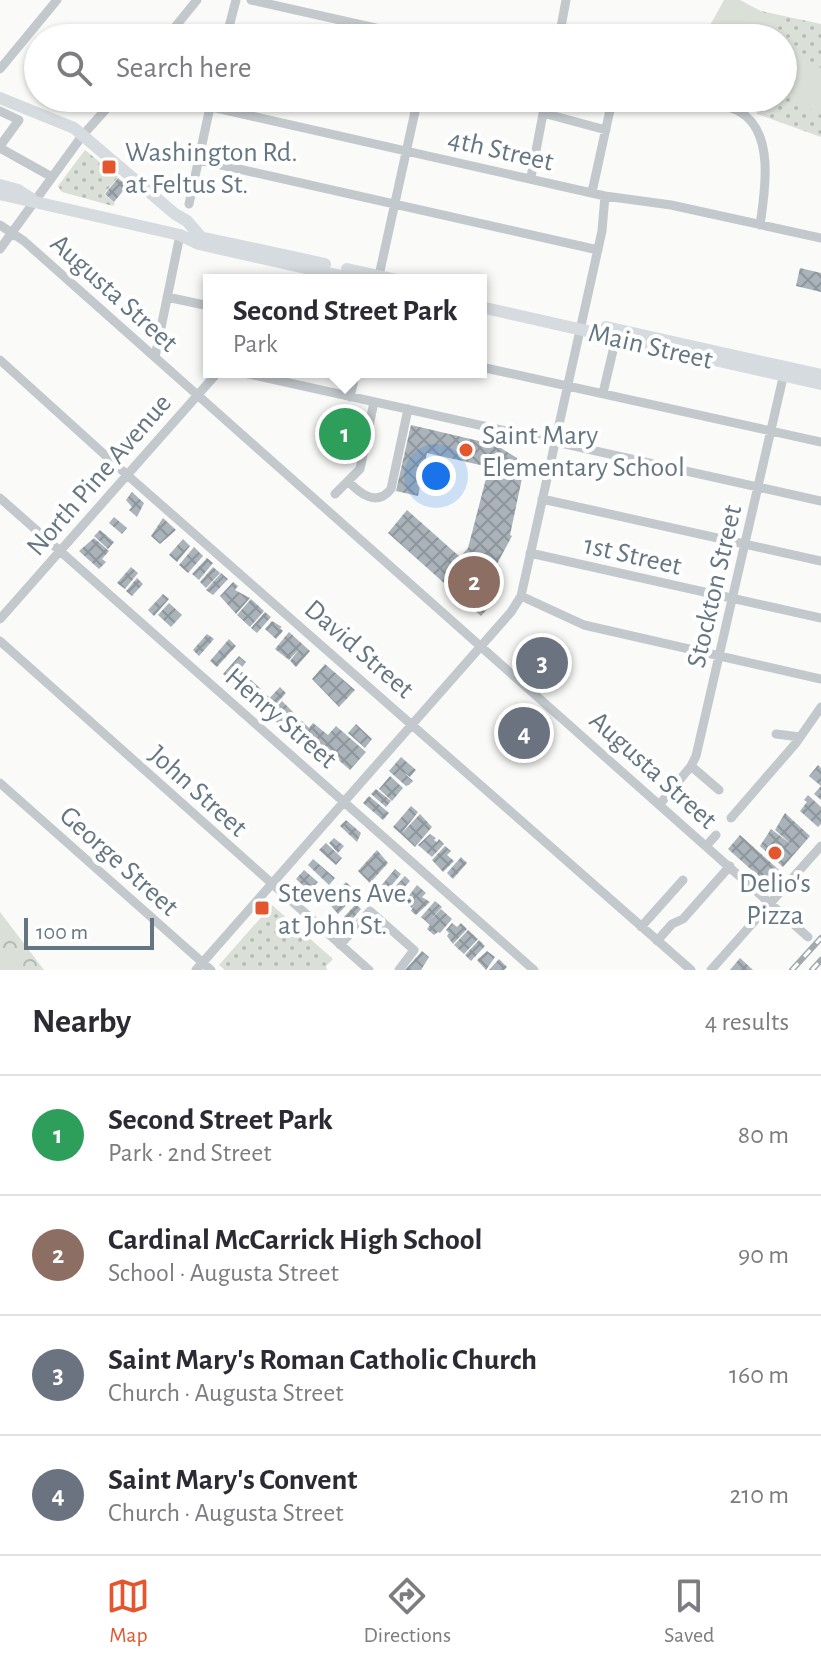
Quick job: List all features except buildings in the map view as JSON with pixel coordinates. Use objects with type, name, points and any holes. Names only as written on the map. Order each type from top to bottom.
[{"type":"main road","points":[[0,98],[24,108]]},
{"type":"main road","points":[[35,112],[74,128],[187,221],[200,236]]},
{"type":"main road","points":[[0,185],[18,190],[35,201]]},
{"type":"main road","points":[[0,194],[361,274]]},
{"type":"main road","points":[[175,214],[180,235]]},
{"type":"main road","points":[[180,235],[199,244],[332,274]]},
{"type":"main road","name":"Main Street","points":[[487,301],[784,371],[821,384]]},
{"type":"main road","name":"Main Street","points":[[487,308],[581,325],[616,338],[784,371],[821,375]]},
{"type":"street","points":[[37,24],[57,0]]},
{"type":"street","points":[[230,24],[236,0]]},
{"type":"street","points":[[251,0],[358,24]]},
{"type":"street","points":[[562,24],[566,0]]},
{"type":"street","points":[[176,24],[193,1]]},
{"type":"street","points":[[0,69],[24,40]]},
{"type":"street","points":[[0,111],[19,120],[0,147],[52,177]]},
{"type":"street","points":[[0,249],[82,136],[103,112]]},
{"type":"street","points":[[189,204],[210,112]]},
{"type":"street","name":"4th Street","points":[[252,112],[605,196],[671,205],[821,238]]},
{"type":"street","points":[[379,274],[415,112]]},
{"type":"street","points":[[592,192],[608,112]]},
{"type":"street","points":[[740,112],[758,132],[767,181],[760,225]]},
{"type":"street","points":[[531,177],[543,113],[606,130]]},
{"type":"street","points":[[199,160],[598,250]]},
{"type":"street","points":[[199,966],[511,612],[521,596],[598,250],[605,196]]},
{"type":"street","name":"Augusta Street","points":[[0,225],[22,239],[808,937]]},
{"type":"street","points":[[155,357],[180,235]]},
{"type":"street","points":[[167,297],[203,305]]},
{"type":"street","points":[[603,393],[616,338]]},
{"type":"street","name":"David Street","points":[[0,360],[691,970]]},
{"type":"street","points":[[487,368],[821,442]]},
{"type":"street","name":"Stockton Street","points":[[660,804],[696,756],[784,371]]},
{"type":"street","name":"North Pine Avenue","points":[[0,619],[213,378]]},
{"type":"street","points":[[266,378],[821,501]]},
{"type":"street","points":[[350,397],[355,378]]},
{"type":"street","points":[[335,494],[360,469],[374,402]]},
{"type":"street","points":[[348,481],[360,493],[374,499],[386,495],[391,489],[408,409]]},
{"type":"street","name":"Henry Street","points":[[0,498],[534,970]]},
{"type":"street","points":[[542,499],[821,561]]},
{"type":"street","name":"1st Street","points":[[530,553],[821,618]]},
{"type":"street","points":[[521,596],[584,625],[821,679]]},
{"type":"street","name":"John Street","points":[[0,641],[369,970]]},
{"type":"street","points":[[731,818],[820,709]]},
{"type":"street","points":[[776,734],[800,737]]},
{"type":"street","points":[[691,766],[719,790]]},
{"type":"street","name":"George Street","points":[[0,783],[199,966],[211,970]]},
{"type":"street","points":[[707,845],[716,835]]},
{"type":"street","points":[[711,970],[821,846]]},
{"type":"street","points":[[657,941],[672,924],[683,919],[730,866]]},
{"type":"street","points":[[641,927],[683,880]]},
{"type":"street","points":[[340,945],[370,911],[414,950],[399,970]]},
{"type":"green space","points":[[724,0],[740,0],[776,19],[774,24],[711,24]]},
{"type":"green space","points":[[723,3],[821,24],[821,137],[757,114],[797,112],[797,24],[735,24]]},
{"type":"green space","points":[[797,54],[821,68],[821,115],[797,101]]},
{"type":"green space","points":[[85,150],[118,177],[104,194],[115,203],[113,206],[62,192],[58,186]]},
{"type":"green space","points":[[342,406],[359,409],[348,462],[329,459]]},
{"type":"green space","points":[[272,905],[333,959],[326,966],[327,970],[225,970],[219,965]]},
{"type":"green space","points":[[0,912],[44,970],[0,970]]},
{"type":"railway","points":[[792,970],[821,938]]},
{"type":"railway","points":[[812,970],[821,960]]},
{"type":"place","name":"Washington Rd. at Feltus St.","points":[[109,167]]},
{"type":"place","name":"Second Street Park","points":[[345,434]]},
{"type":"place","name":"Saint Mary Elementary School","points":[[466,450]]},
{"type":"place","name":"Cardinal McCarrick High School","points":[[474,582]]},
{"type":"place","name":"Saint Mary's Roman Catholic Church","points":[[542,663]]},
{"type":"place","name":"Saint Mary's Convent","points":[[524,733]]},
{"type":"place","name":"Delio's Pizza","points":[[775,853]]},
{"type":"place","name":"Stevens Ave. at John St.","points":[[262,908]]}]
